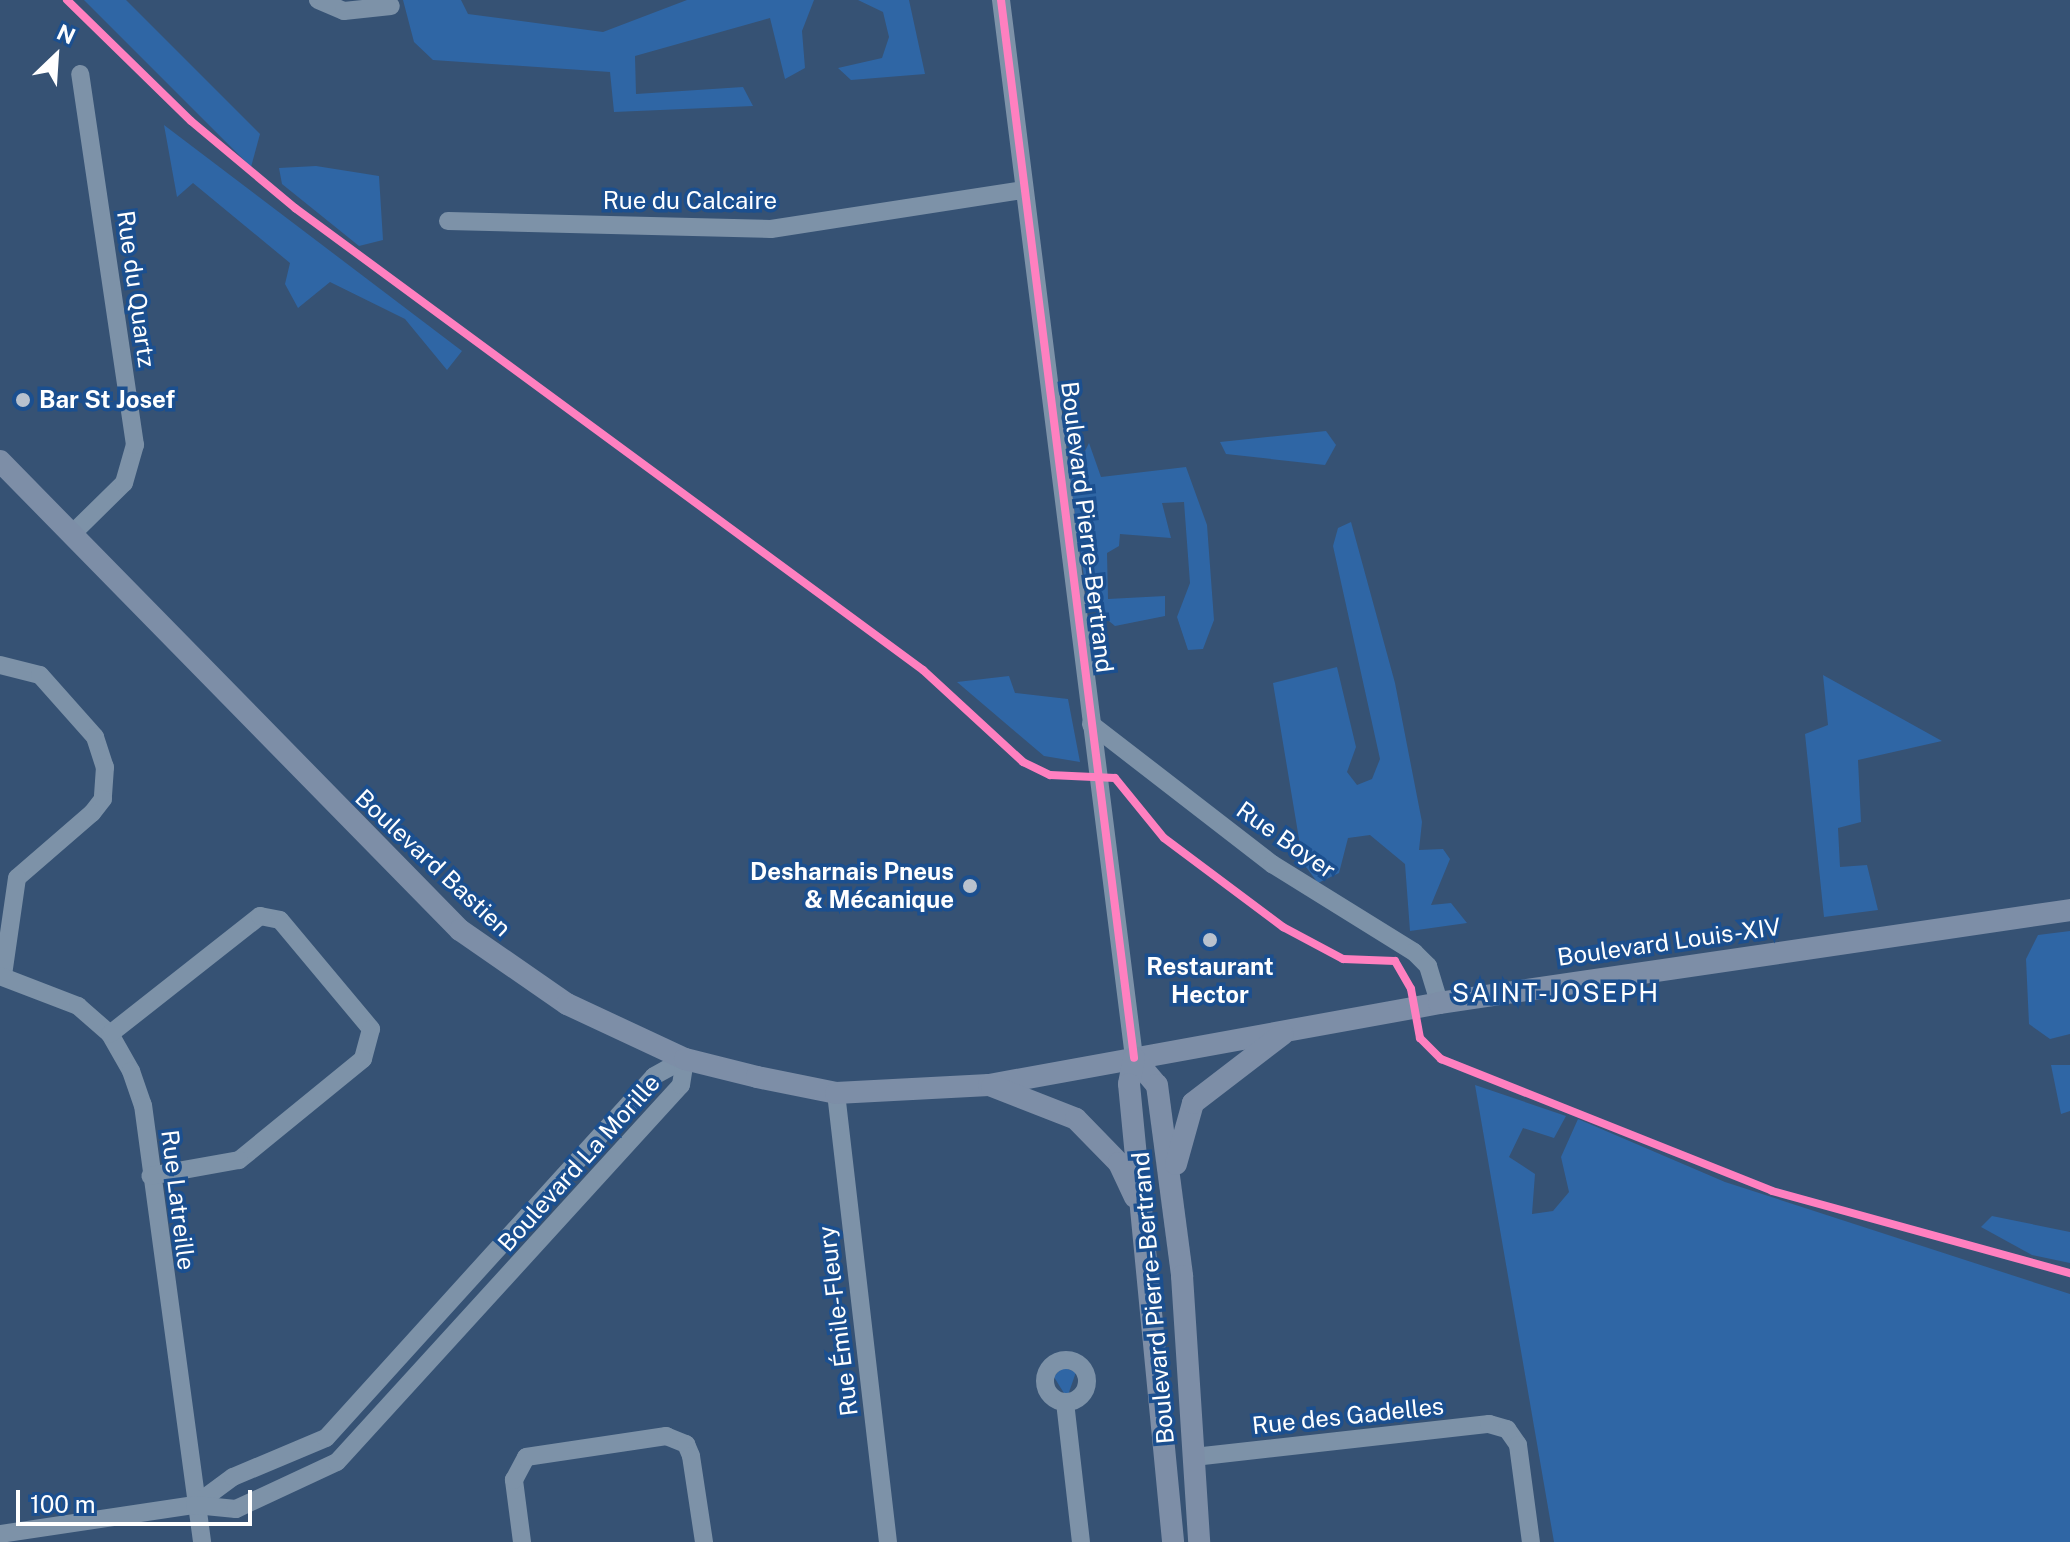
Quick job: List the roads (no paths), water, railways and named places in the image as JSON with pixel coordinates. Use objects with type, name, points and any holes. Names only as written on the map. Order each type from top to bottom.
[{"type":"main road","name":"Boulevard Bastien","points":[[0,461],[460,930],[567,1004],[685,1059],[836,1093],[989,1085],[1134,1058]]},
{"type":"main road","name":"Boulevard Louis-XIV","points":[[1134,1058],[1439,1003],[2070,910]]},
{"type":"main road","points":[[1172,1197],[1193,1103],[1287,1031]]},
{"type":"main road","name":"Boulevard Pierre-Bertrand","points":[[1134,1058],[1157,1085],[1172,1197],[1199,1542]]},
{"type":"main road","name":"Boulevard Pierre-Bertrand","points":[[1134,1058],[1129,1084],[1173,1542]]},
{"type":"main road","points":[[989,1085],[1076,1119],[1119,1163],[1143,1217]]},
{"type":"street","points":[[318,0],[344,11],[391,6]]},
{"type":"street","name":"Boulevard Pierre-Bertrand","points":[[1001,0],[1134,1058]]},
{"type":"street","name":"Rue du Quartz","points":[[71,535],[124,483],[135,445],[80,74]]},
{"type":"street","name":"Rue du Calcaire","points":[[448,221],[771,229],[1024,190]]},
{"type":"street","points":[[0,665],[40,675],[95,737],[105,767],[103,799],[92,813],[17,878],[2,975]]},
{"type":"street","name":"Rue Boyer","points":[[1091,724],[1272,864],[1414,952],[1428,966],[1439,1003]]},
{"type":"street","points":[[110,1034],[260,916],[280,920],[371,1029],[363,1059],[239,1160],[150,1176]]},
{"type":"street","name":"Rue Latreille","points":[[2,975],[46,988],[110,1034],[143,1105],[150,1176],[202,1542]]},
{"type":"street","name":"Boulevard La Morille","points":[[195,1505],[233,1477],[326,1438],[654,1076],[685,1059]]},
{"type":"street","name":"Boulevard La Morille","points":[[0,1534],[195,1505],[236,1509],[307,1481],[363,1439],[681,1085],[685,1059]]},
{"type":"street","name":"Rue Émile-Fleury","points":[[836,1093],[888,1542]]},
{"type":"street","points":[[1065,1402],[1081,1542]]},
{"type":"street","name":"Rue des Gadelles","points":[[1194,1457],[1489,1424],[1507,1429],[1518,1445],[1531,1542]]},
{"type":"street","points":[[522,1542],[514,1480],[526,1457],[666,1436],[686,1444],[691,1456],[704,1542]]},
{"type":"place","name":"Bar St Josef","points":[[23,400]]},
{"type":"place","name":"Desharnais Pneus & Mécanique","points":[[970,886]]},
{"type":"place","name":"Restaurant Hector","points":[[1210,940]]},
{"type":"district","name":"SAINT-JOSEPH","points":[[1556,993]]}]
